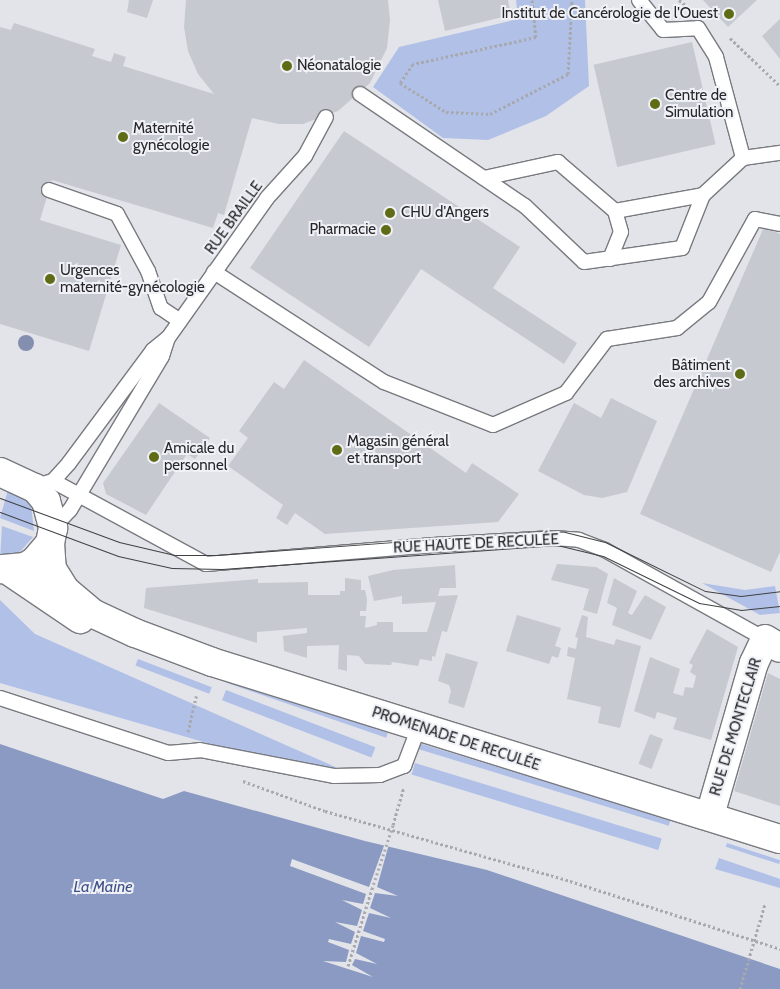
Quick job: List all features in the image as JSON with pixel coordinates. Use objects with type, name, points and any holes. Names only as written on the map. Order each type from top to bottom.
[{"type":"street","points":[[0,472],[44,484]]},
{"type":"street","name":"PROMENADE DE RECULÉE","points":[[44,484],[51,535],[52,569],[65,590],[94,614],[135,633],[212,662],[710,815],[780,839]]},
{"type":"street","points":[[5,570],[35,561],[51,535]]},
{"type":"street","name":"PROMENADE DE RECULÉE","points":[[5,570],[64,611],[91,624],[135,633]]},
{"type":"street","name":"RUE DE MONTECLAIR","points":[[710,815],[754,663],[772,643]]},
{"type":"lane","points":[[640,0],[663,30],[698,28],[716,57],[743,158]]},
{"type":"lane","points":[[360,94],[525,206],[584,262],[682,248],[703,194],[743,158],[780,153]]},
{"type":"lane","name":"RUE BRAILLE","points":[[44,484],[153,350],[168,338],[267,198],[305,156],[326,117]]},
{"type":"lane","points":[[484,178],[558,162],[615,211],[621,232],[610,259]]},
{"type":"lane","points":[[49,190],[117,214],[148,270],[161,308],[180,321]]},
{"type":"lane","points":[[615,211],[703,194]]},
{"type":"lane","points":[[214,272],[384,382],[492,425],[566,393],[607,339],[677,328],[709,302],[755,219],[780,224]]},
{"type":"lane","name":"RUE BRAILLE","points":[[51,535],[70,510],[162,356],[168,338]]},
{"type":"lane","points":[[44,484],[78,495]]},
{"type":"lane","name":"RUE HAUTE DE RECULÉE","points":[[78,495],[206,564],[433,545],[553,538],[579,540],[605,550],[772,643]]},
{"type":"lane","points":[[0,698],[168,753],[200,750],[334,776],[380,775],[404,766],[419,727]]},
{"type":"path","points":[[532,0],[536,37],[413,64],[400,83],[446,112],[490,114],[568,74],[572,0]]},
{"type":"path","points":[[187,740],[196,696]]},
{"type":"path","points":[[237,779],[344,817],[570,881],[780,949]]},
{"type":"path","points":[[348,966],[404,792]]},
{"type":"path","points":[[740,989],[765,904]]},
{"type":"shaded area","points":[[516,0],[585,0],[589,86],[546,116],[488,140],[443,138],[373,87],[399,47],[518,19]]},
{"type":"shaded area","points":[[9,486],[25,496],[31,505],[34,531],[0,518]]},
{"type":"shaded area","points":[[2,526],[33,537],[19,553],[0,560]]},
{"type":"shaded area","points":[[702,583],[745,590],[775,586],[780,613],[760,615]]},
{"type":"shaded area","points":[[0,600],[35,634],[340,769],[214,745],[0,683]]},
{"type":"shaded area","points":[[138,659],[212,687],[209,694],[135,666]]},
{"type":"shaded area","points":[[228,678],[388,733],[386,738],[226,683]]},
{"type":"shaded area","points":[[226,690],[375,747],[371,758],[222,700]]},
{"type":"shaded area","points":[[419,743],[671,820],[669,826],[417,749]]},
{"type":"shaded area","points":[[415,763],[662,838],[658,850],[411,774]]},
{"type":"shaded area","points":[[727,843],[780,860],[779,864],[726,847]]},
{"type":"shaded area","points":[[719,858],[780,879],[780,888],[715,869]]},
{"type":"water","name":"La Maine","points":[[0,744],[163,799],[184,791],[365,841],[487,870],[780,969],[780,989],[0,989]]},
{"type":"pier","points":[[385,843],[389,844],[377,887],[398,896],[375,893],[370,908],[391,918],[369,913],[363,931],[385,939],[384,942],[361,936],[356,953],[377,964],[355,959],[352,965],[373,977],[323,961],[346,962],[349,950],[328,942],[329,939],[351,944],[355,932],[335,922],[357,926],[362,910],[342,900],[363,904],[366,894],[290,866],[292,859],[369,887]]},
{"type":"building","points":[[129,0],[153,0],[147,18],[127,12]]},
{"type":"building","points":[[186,0],[388,0],[390,20],[387,48],[370,83],[338,111],[303,124],[279,124],[252,118],[224,215],[218,213],[213,228],[52,180],[40,220],[121,245],[89,351],[0,324],[0,27],[11,30],[14,23],[95,49],[92,56],[111,62],[114,53],[126,57],[123,66],[214,94],[198,74],[188,51],[184,27]]},
{"type":"building","points":[[438,0],[508,0],[511,15],[445,31]]},
{"type":"building","name":"Institut de Cancérologie de l'Ouest","points":[[703,0],[757,0],[728,27]]},
{"type":"building","points":[[780,19],[780,59],[762,36]]},
{"type":"building","name":"Centre de Simulation","points":[[692,42],[716,144],[617,167],[594,65]]},
{"type":"building","name":"Pharmacie","points":[[344,131],[520,247],[493,288],[577,343],[564,364],[421,269],[369,347],[250,268]]},
{"type":"building","name":"Bâtiment des archives","points":[[764,227],[780,234],[780,552],[771,572],[640,514]]},
{"type":"building","name":"Magasin général et transport","points":[[304,360],[466,473],[472,463],[519,494],[498,522],[325,534],[295,513],[287,525],[276,518],[283,505],[228,466],[248,438],[239,431],[274,382],[284,389]]},
{"type":"building","points":[[611,398],[657,421],[627,492],[602,498],[584,495],[538,471],[574,403],[601,418]]},
{"type":"building","name":"Amicale du personnel","points":[[159,403],[210,438],[195,459],[187,454],[146,515],[106,494],[103,483]]},
{"type":"building","points":[[557,564],[596,567],[608,574],[597,614],[583,610],[589,589],[551,580]]},
{"type":"building","points":[[455,565],[456,588],[440,588],[438,596],[458,595],[447,632],[442,631],[435,657],[432,656],[432,661],[420,659],[418,666],[392,662],[391,665],[365,664],[359,656],[347,655],[347,671],[338,669],[339,645],[307,646],[307,658],[284,651],[283,636],[307,633],[307,628],[257,632],[257,643],[144,608],[146,588],[258,579],[258,583],[308,582],[308,595],[340,595],[340,591],[345,591],[345,578],[361,580],[361,590],[365,590],[367,600],[366,611],[360,611],[360,616],[366,616],[365,628],[377,625],[377,622],[393,622],[393,632],[427,632],[436,602],[402,604],[402,596],[374,601],[368,576],[393,570]]},
{"type":"building","points":[[614,578],[637,591],[628,613],[632,615],[645,595],[666,607],[651,640],[612,625],[617,608],[607,603]]},
{"type":"building","points":[[517,615],[561,628],[555,646],[561,648],[558,658],[552,656],[549,664],[506,651]]},
{"type":"building","points":[[582,615],[588,617],[586,637],[614,645],[616,639],[641,646],[620,728],[598,723],[601,707],[567,699],[575,658],[567,656],[568,647],[576,649],[578,638],[575,637]]},
{"type":"building","points":[[707,629],[738,647],[711,740],[673,729],[677,718],[657,712],[655,719],[634,711],[650,657],[680,669],[673,693],[683,696],[685,687],[693,688],[696,676],[690,672],[693,665],[689,663]]},
{"type":"building","points":[[446,653],[478,662],[464,708],[448,703],[451,691],[449,685],[438,681]]},
{"type":"building","points":[[768,673],[780,679],[780,806],[734,791]]},
{"type":"building","points":[[650,734],[663,739],[652,769],[639,764]]},
{"type":"tram line","points":[[0,498],[119,542],[175,555],[217,555],[542,531],[565,532],[605,542],[705,591],[741,596],[780,591]]},
{"type":"tram line","points":[[0,512],[118,556],[172,568],[222,569],[557,545],[603,556],[699,603],[741,610],[780,606]]},
{"type":"place","name":"Institut de Cancérologie de l'Ouest","points":[[729,14]]},
{"type":"place","name":"Néonatalogie","points":[[287,66]]},
{"type":"place","name":"Centre de Simulation","points":[[655,104]]},
{"type":"place","name":"Maternité gynécologie","points":[[123,137]]},
{"type":"place","name":"CHU d'Angers","points":[[390,213]]},
{"type":"place","name":"Pharmacie","points":[[386,230]]},
{"type":"place","name":"Urgences maternité-gynécologie","points":[[50,279]]},
{"type":"place","name":"Bâtiment des archives","points":[[740,374]]},
{"type":"place","name":"Magasin général et transport","points":[[337,450]]},
{"type":"place","name":"Amicale du personnel","points":[[154,457]]}]
